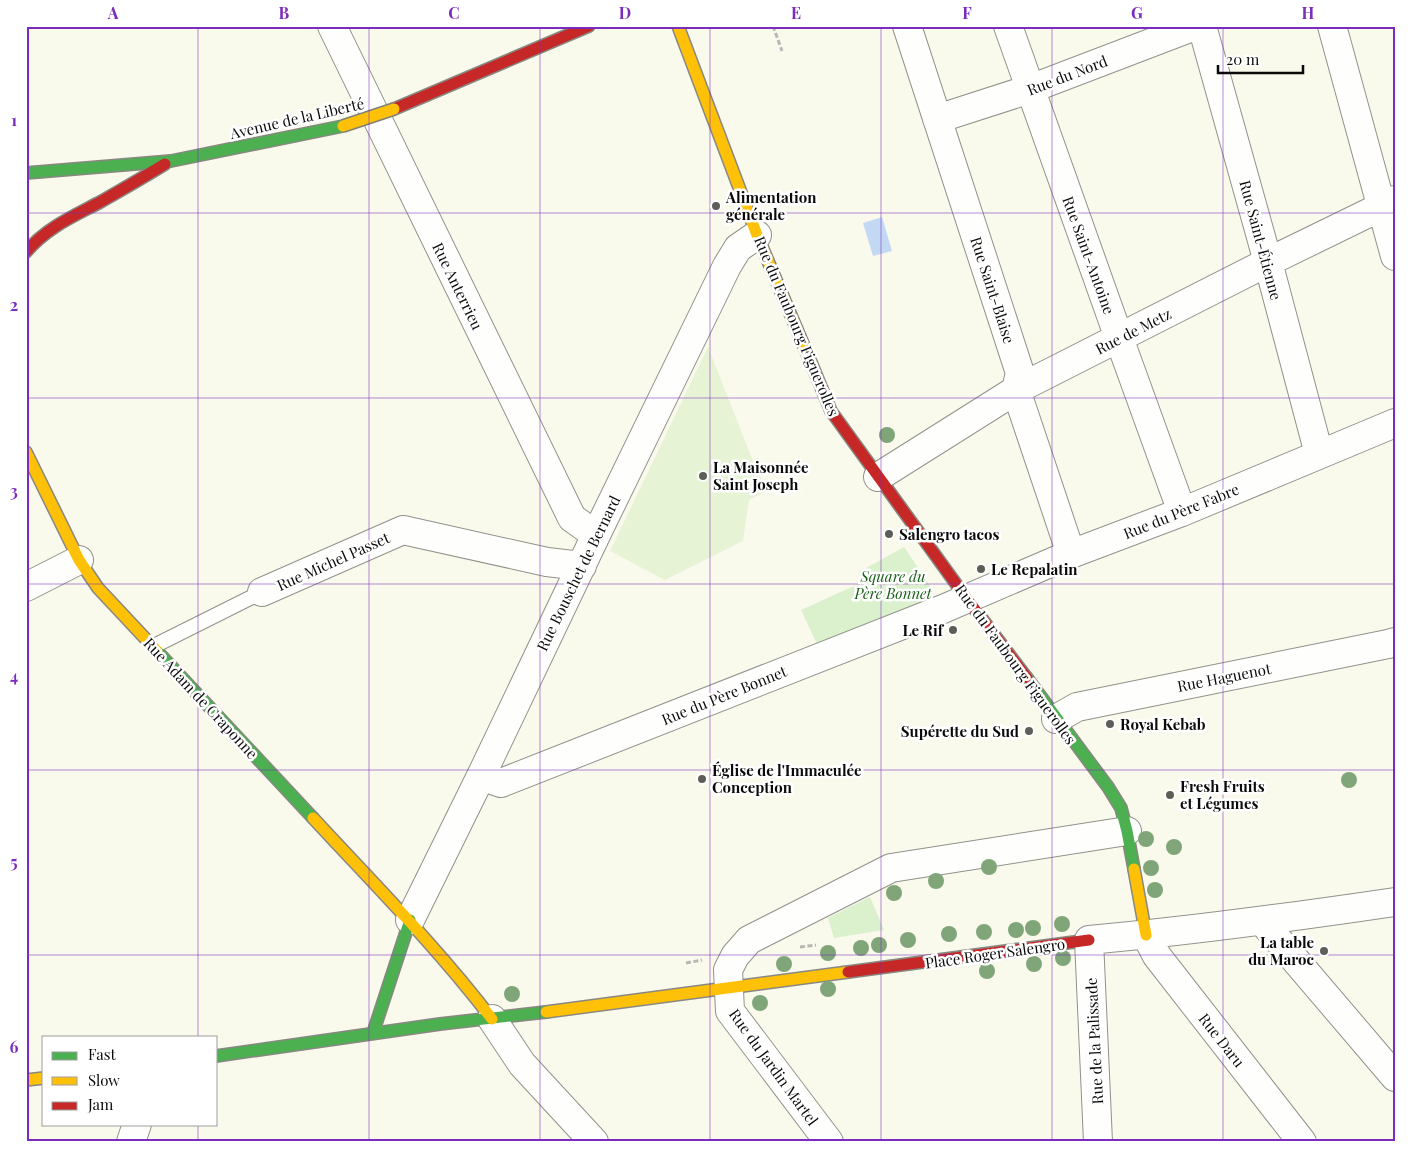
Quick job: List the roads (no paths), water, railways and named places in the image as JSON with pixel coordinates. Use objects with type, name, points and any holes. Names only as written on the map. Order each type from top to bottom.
[{"type":"street","name":"Rue Anterrieu","points":[[332,26],[572,518],[596,535]]},
{"type":"street","name":"Avenue de la Liberté","points":[[26,173],[171,161],[343,126],[394,109],[589,26]]},
{"type":"street","name":"Rue du Faubourg Figuerolles","points":[[678,26],[757,235],[831,411],[967,599],[1108,787],[1121,808],[1146,935]]},
{"type":"street","name":"Rue Saint-Blaise","points":[[907,26],[1020,373],[1016,390],[1071,554]]},
{"type":"street","name":"Rue Saint-Antoine","points":[[1008,26],[1118,338],[1182,512]]},
{"type":"street","name":"Rue du Nord","points":[[937,119],[1030,89],[1196,26]]},
{"type":"street","name":"Rue Saint-Étienne","points":[[1202,26],[1320,454]]},
{"type":"street","points":[[1332,26],[1388,204],[1395,256]]},
{"type":"street","points":[[26,252],[34,242],[54,226],[171,161]]},
{"type":"street","points":[[26,165],[46,171]]},
{"type":"street","name":"Rue de Metz","points":[[878,477],[1016,390],[1268,262],[1388,204]]},
{"type":"street","name":"Rue Bouschet de Bernard","points":[[410,920],[727,266],[738,248],[757,235]]},
{"type":"street","name":"Rue du Père Fabre","points":[[967,599],[1071,554],[1182,512],[1395,423]]},
{"type":"street","name":"Rue Adam de Craponne","points":[[26,452],[79,560],[98,588],[410,920],[468,987],[492,1019]]},
{"type":"street","name":"Rue Michel Passet","points":[[262,592],[403,530],[547,562],[582,566]]},
{"type":"street","points":[[26,587],[79,560]]},
{"type":"street","name":"Rue du Père Bonnet","points":[[481,776],[501,784],[967,599]]},
{"type":"street","name":"Rue Haguenot","points":[[1056,719],[1077,707],[1395,642]]},
{"type":"street","points":[[728,988],[728,970],[735,956],[749,940],[891,868],[1127,831]]},
{"type":"street","name":"Place Roger Salengro","points":[[218,1056],[440,1024],[620,1003],[1089,940],[1388,908]]},
{"type":"street","points":[[373,1033],[410,920]]},
{"type":"street","points":[[1262,920],[1395,1077]]},
{"type":"street","name":"Rue Daru","points":[[1146,935],[1157,956],[1302,1142]]},
{"type":"street","name":"Rue de la Palissade","points":[[1089,940],[1098,1142]]},
{"type":"street","name":"Rue du Jardin Martel","points":[[728,988],[730,1011],[829,1142]]},
{"type":"street","points":[[492,1019],[522,1064],[594,1142]]},
{"type":"street","points":[[26,1080],[42,1078]]},
{"type":"street","points":[[131,1142],[136,1126]]},
{"type":"lane","name":"Rue Michel Passet","points":[[154,646],[262,592]]},
{"type":"water","points":[[882,217],[892,251],[873,256],[863,223]]},
{"type":"place","name":"Alimentation générale","points":[[716,206]]},
{"type":"place","name":"La Maisonnée Saint Joseph","points":[[703,476]]},
{"type":"place","name":"Salengro tacos","points":[[889,534]]},
{"type":"place","name":"Le Repalatin","points":[[981,569]]},
{"type":"place","name":"Le Rif","points":[[953,630]]},
{"type":"place","name":"Royal Kebab","points":[[1110,724]]},
{"type":"place","name":"Supérette du Sud","points":[[1029,731]]},
{"type":"place","name":"Église de l'Immaculée Conception","points":[[702,779]]},
{"type":"place","name":"Fresh Fruits et Légumes","points":[[1170,795]]},
{"type":"place","name":"La table du Maroc","points":[[1324,951]]},
{"type":"park label","name":"Square du Père Bonnet","points":[[893,584]]}]
